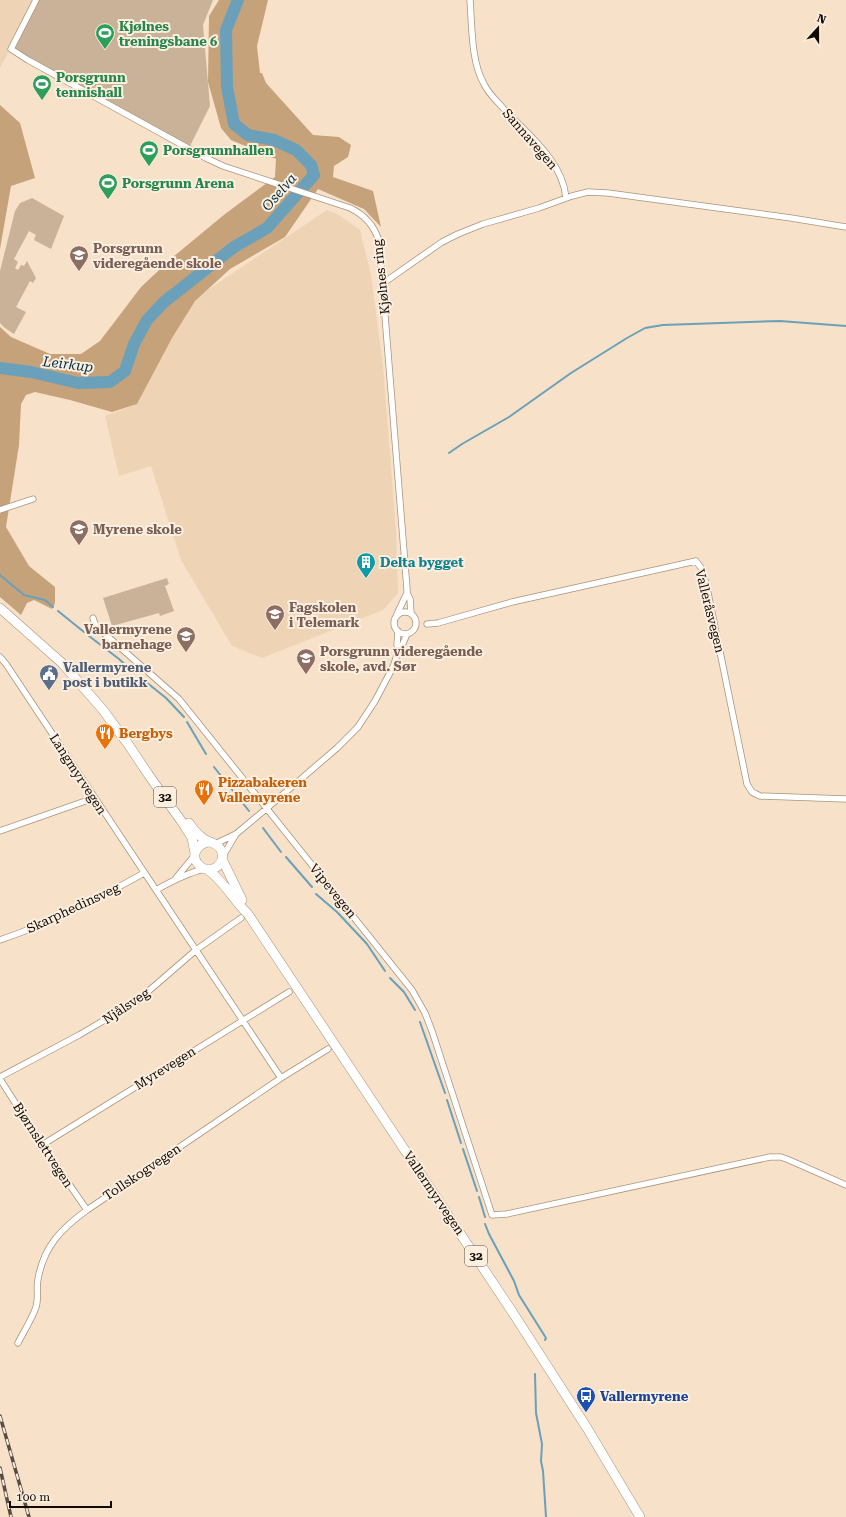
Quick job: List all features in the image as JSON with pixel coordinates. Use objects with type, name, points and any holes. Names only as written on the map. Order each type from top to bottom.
[{"type":"main road","name":"32","points":[[0,608],[62,663],[103,710],[188,832],[194,845],[197,864],[207,870]]},
{"type":"main road","name":"32","points":[[0,615],[58,667],[77,681]]},
{"type":"main road","name":"32","points":[[128,744],[153,772],[193,828],[202,838],[221,850],[222,858]]},
{"type":"main road","points":[[195,854],[200,845],[212,843]]},
{"type":"main road","points":[[207,870],[217,867],[222,858]]},
{"type":"main road","name":"Vallermyrvegen","points":[[222,858],[244,904],[244,916]]},
{"type":"main road","name":"Vallermyrvegen","points":[[207,870],[221,880],[240,906],[244,916],[513,1312],[587,1428],[640,1517]]},
{"type":"street","name":"Kjølnes ring","points":[[36,0],[11,49],[28,60],[206,158],[223,166],[350,208],[364,216],[376,232],[379,240],[407,594],[410,599],[411,613]]},
{"type":"street","name":"Sannavegen","points":[[470,0],[476,59],[479,75],[483,84],[492,96],[550,159],[563,179],[566,198]]},
{"type":"street","points":[[382,284],[450,237],[483,224],[588,192],[601,192],[846,227]]},
{"type":"street","points":[[0,510],[33,499]]},
{"type":"street","name":"Valleråsvegen","points":[[427,624],[438,623],[512,602],[696,560],[702,569],[707,588],[747,784],[752,792],[760,796],[846,799]]},
{"type":"street","points":[[397,614],[402,612],[411,613],[416,624],[412,632],[403,634],[398,631],[394,625],[394,621],[397,614],[407,594]]},
{"type":"street","name":"Vipevegen","points":[[93,618],[98,628],[179,699],[405,981],[422,1007],[432,1031],[492,1215],[507,1214],[770,1157],[781,1157],[846,1185]]},
{"type":"street","points":[[398,631],[397,645],[399,649]]},
{"type":"street","points":[[212,843],[236,834],[337,748],[358,727],[375,701],[393,667],[399,649],[401,648],[407,634]]},
{"type":"street","name":"Langmyrvegen","points":[[0,657],[281,1078]]},
{"type":"street","points":[[0,830],[94,798]]},
{"type":"street","points":[[222,858],[236,834]]},
{"type":"street","points":[[175,879],[195,854]]},
{"type":"street","points":[[156,890],[175,879],[191,873],[207,870]]},
{"type":"street","name":"Skarphedinsveg","points":[[0,940],[92,902],[144,874]]},
{"type":"street","name":"Njålsveg","points":[[0,1078],[92,1028],[137,1001],[196,950],[244,916]]},
{"type":"street","name":"Myrevegen","points":[[42,1145],[243,1019],[289,992]]},
{"type":"street","name":"Tollskogvegen","points":[[18,1343],[36,1307],[41,1265],[47,1250],[56,1236],[70,1222],[281,1078],[328,1049]]},
{"type":"street","name":"Bjørnslettvegen","points":[[0,1078],[42,1145],[87,1210]]},
{"type":"shaded area","points":[[0,0],[36,0],[0,68]]},
{"type":"shaded area","points":[[36,0],[213,0],[203,25],[210,106],[189,148],[11,49]]},
{"type":"shaded area","points":[[219,0],[268,0],[257,46],[260,73],[262,73],[266,83],[313,135],[339,137],[351,145],[348,157],[334,166],[333,177],[373,191],[381,227],[364,209],[318,189],[285,237],[230,269],[195,301],[172,338],[137,404],[112,412],[35,392],[26,395],[21,404],[19,445],[6,527],[29,566],[55,587],[55,603],[52,609],[34,600],[27,603],[21,615],[0,597],[0,327],[11,337],[50,354],[81,354],[100,341],[141,287],[173,257],[225,214],[275,177],[276,159],[231,140],[221,128],[208,82],[209,16]]},
{"type":"shaded area","points":[[0,105],[20,123],[35,178],[11,186],[0,249]]},
{"type":"shaded area","points":[[32,198],[64,216],[51,249],[34,240],[36,235],[29,231],[14,259],[18,262],[15,268],[18,270],[21,265],[24,266],[27,261],[36,278],[33,283],[30,281],[16,307],[26,312],[14,334],[0,323],[0,271],[15,211],[20,203]]},
{"type":"shaded area","points":[[327,210],[339,215],[360,230],[371,275],[383,366],[396,530],[398,593],[383,610],[262,658],[232,646],[181,560],[151,466],[119,476],[105,416],[134,405],[188,303]]},
{"type":"shaded area","points":[[167,578],[169,584],[165,586],[174,611],[160,616],[159,613],[112,626],[103,598]]},
{"type":"waterway","name":"Oselva","points":[[0,368],[31,372],[78,383],[110,382],[125,371],[134,344],[147,320],[164,302],[234,247],[267,228],[314,175],[311,165],[296,150],[274,140],[248,135],[234,124],[227,87],[226,30],[238,0]]},
{"type":"waterway","points":[[449,453],[509,417],[571,373],[645,328],[663,325],[780,321],[846,326]]},
{"type":"waterway","points":[[0,575],[24,595],[45,600],[53,607]]},
{"type":"waterway","points":[[58,611],[84,632]]},
{"type":"waterway","points":[[89,636],[119,659],[134,673]]},
{"type":"waterway","points":[[141,678],[166,698],[184,717]]},
{"type":"waterway","points":[[187,722],[206,754]]},
{"type":"waterway","points":[[214,767],[249,811]]},
{"type":"waterway","points":[[263,828],[281,852]]},
{"type":"waterway","points":[[286,857],[312,887]]},
{"type":"waterway","points":[[316,894],[337,912],[367,944],[385,971]]},
{"type":"waterway","points":[[390,978],[404,992],[415,1010]]},
{"type":"waterway","points":[[420,1022],[445,1093]]},
{"type":"waterway","points":[[447,1100],[461,1143]]},
{"type":"waterway","points":[[463,1149],[477,1191]]},
{"type":"waterway","points":[[479,1197],[485,1217]]},
{"type":"waterway","points":[[485,1224],[514,1281],[519,1295],[546,1338],[545,1340]]},
{"type":"waterway","points":[[535,1374],[536,1413],[542,1444],[541,1461],[546,1517]]},
{"type":"railway","points":[[0,1416],[29,1517]]},
{"type":"railway","points":[[0,1468],[11,1517]]},
{"type":"place","name":"Kjølnes treningsbane 6","points":[[105,50]]},
{"type":"place","name":"Porsgrunn tennishall","points":[[42,101]]},
{"type":"place","name":"Porsgrunnhallen","points":[[149,167]]},
{"type":"place","name":"Porsgrunn Arena","points":[[108,200]]},
{"type":"place","name":"Porsgrunn videregående skole","points":[[79,272]]},
{"type":"place","name":"Myrene skole","points":[[79,546]]},
{"type":"place","name":"Delta bygget","points":[[366,579]]},
{"type":"place","name":"Fagskolen i Telemark","points":[[275,631]]},
{"type":"place","name":"Vallermyrene barnehage","points":[[186,653]]},
{"type":"place","name":"Porsgrunn videregående skole, avd. Sør","points":[[306,675]]},
{"type":"place","name":"Vallermyrene post i butikk","points":[[49,691]]},
{"type":"place","name":"Bergbys","points":[[105,750]]},
{"type":"place","name":"Pizzabakeren Vallemyrene","points":[[204,806]]},
{"type":"place","name":"Vallermyrene","points":[[586,1413]]},
{"type":"water label","name":"Leirkup","points":[[68,364]]}]
